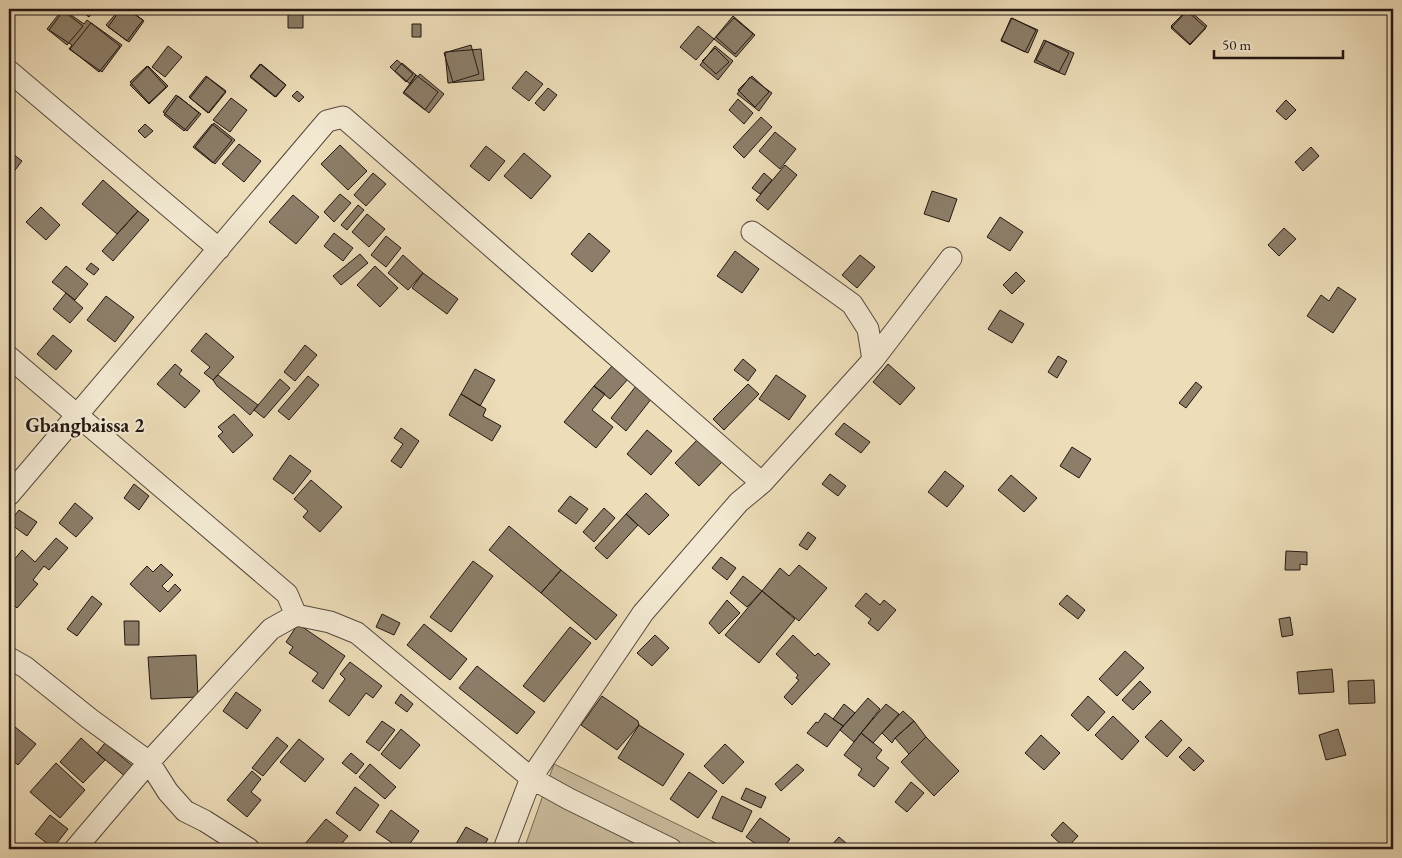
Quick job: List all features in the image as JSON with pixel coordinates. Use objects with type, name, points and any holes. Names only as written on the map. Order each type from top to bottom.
[{"type":"street","points":[[9,71],[219,249]]},
{"type":"street","points":[[9,495],[327,121],[343,117],[762,483]]},
{"type":"street","points":[[752,232],[852,304],[868,329],[873,360]]},
{"type":"street","points":[[504,849],[531,778],[643,613],[739,502],[762,483],[873,360],[951,258]]},
{"type":"street","points":[[9,358],[287,594],[296,615]]},
{"type":"street","points":[[75,849],[149,762],[271,629],[296,615],[330,622],[357,633],[531,778],[569,799],[671,849]]},
{"type":"street","points":[[9,658],[25,667],[90,720],[149,762],[168,792],[186,812],[205,821],[249,849]]},
{"type":"shaded area","points":[[554,764],[728,849],[524,849]]},
{"type":"building","points":[[28,9],[41,9],[36,15]]},
{"type":"building","points":[[78,9],[95,9],[89,17]]},
{"type":"building","points":[[120,9],[128,9],[143,20],[127,41],[106,25]]},
{"type":"building","points":[[121,9],[127,9],[144,21],[129,42],[108,27]]},
{"type":"building","points":[[1188,9],[1207,26],[1190,44],[1171,26]]},
{"type":"building","points":[[62,10],[83,26],[67,45],[47,29]]},
{"type":"building","points":[[64,10],[84,24],[87,20],[122,45],[102,72],[69,49],[72,45],[49,30]]},
{"type":"building","points":[[1187,11],[1206,28],[1190,45],[1171,28]]},
{"type":"building","points":[[288,13],[303,13],[303,28],[288,28]]},
{"type":"building","points":[[733,16],[755,35],[736,57],[714,39]]},
{"type":"building","points":[[734,18],[753,34],[735,54],[716,37]]},
{"type":"building","points":[[1011,18],[1038,30],[1028,53],[1001,41]]},
{"type":"building","points":[[1012,18],[1036,30],[1025,52],[1001,40]]},
{"type":"building","points":[[91,23],[120,46],[99,72],[70,49]]},
{"type":"building","points":[[412,24],[421,24],[421,37],[412,37]]},
{"type":"building","points":[[698,26],[714,39],[696,60],[680,47]]},
{"type":"building","points":[[1044,40],[1074,53],[1065,75],[1034,62]]},
{"type":"building","points":[[1046,41],[1069,53],[1059,72],[1036,60]]},
{"type":"building","points":[[471,45],[479,74],[453,82],[444,53]]},
{"type":"building","points":[[168,46],[182,57],[165,77],[152,67]]},
{"type":"building","points":[[715,46],[733,61],[718,80],[700,65]]},
{"type":"building","points":[[715,48],[729,62],[716,74],[702,61]]},
{"type":"building","points":[[481,49],[484,80],[448,83],[445,52]]},
{"type":"building","points":[[397,60],[413,74],[406,82],[390,67]]},
{"type":"building","points":[[402,63],[416,75],[410,84],[395,71]]},
{"type":"building","points":[[260,64],[286,85],[276,97],[250,76]]},
{"type":"building","points":[[261,64],[286,85],[275,97],[250,77]]},
{"type":"building","points":[[147,66],[166,87],[149,103],[130,82]]},
{"type":"building","points":[[148,66],[168,86],[149,104],[130,85]]},
{"type":"building","points":[[526,71],[543,84],[529,101],[512,88]]},
{"type":"building","points":[[420,74],[444,94],[429,113],[404,92]]},
{"type":"building","points":[[416,75],[438,92],[425,110],[403,93]]},
{"type":"building","points":[[206,76],[226,91],[208,113],[189,97]]},
{"type":"building","points":[[752,76],[769,92],[755,107],[738,90]]},
{"type":"building","points":[[207,77],[226,92],[209,113],[190,98]]},
{"type":"building","points":[[750,77],[772,93],[759,111],[737,94]]},
{"type":"building","points":[[548,88],[557,95],[544,111],[535,103]]},
{"type":"building","points":[[297,91],[304,97],[299,102],[292,96]]},
{"type":"building","points":[[176,95],[201,114],[187,131],[163,112]]},
{"type":"building","points":[[178,96],[199,113],[184,131],[164,115]]},
{"type":"building","points":[[231,98],[247,110],[230,132],[213,120]]},
{"type":"building","points":[[738,99],[753,113],[744,124],[729,110]]},
{"type":"building","points":[[1286,100],[1296,110],[1286,120],[1276,111]]},
{"type":"building","points":[[761,117],[772,127],[744,158],[733,147]]},
{"type":"building","points":[[214,123],[235,140],[215,164],[195,147]]},
{"type":"building","points":[[145,124],[153,131],[145,138],[138,131]]},
{"type":"building","points":[[212,124],[232,140],[213,163],[193,147]]},
{"type":"building","points":[[775,132],[796,149],[780,169],[759,151]]},
{"type":"building","points":[[239,144],[261,161],[244,182],[222,164]]},
{"type":"building","points":[[340,145],[367,171],[348,190],[321,164]]},
{"type":"building","points":[[486,146],[505,161],[489,181],[470,166]]},
{"type":"building","points":[[1311,147],[1319,156],[1303,171],[1295,162]]},
{"type":"building","points":[[9,151],[22,161],[9,178]]},
{"type":"building","points":[[524,153],[551,176],[531,199],[504,176]]},
{"type":"building","points":[[785,165],[797,175],[768,210],[756,200]]},
{"type":"building","points":[[373,173],[386,184],[366,206],[354,195]]},
{"type":"building","points":[[764,173],[772,180],[760,194],[752,188]]},
{"type":"building","points":[[103,180],[138,211],[117,234],[82,204]]},
{"type":"building","points":[[932,191],[957,199],[949,222],[924,214]]},
{"type":"building","points":[[340,194],[351,203],[334,222],[324,212]]},
{"type":"building","points":[[293,195],[319,217],[296,244],[269,222]]},
{"type":"building","points":[[358,205],[364,210],[347,230],[341,225]]},
{"type":"building","points":[[41,207],[60,225],[46,240],[26,222]]},
{"type":"building","points":[[138,211],[149,220],[113,261],[102,251]]},
{"type":"building","points":[[367,214],[385,229],[369,247],[352,232]]},
{"type":"building","points":[[1000,217],[1023,232],[1010,251],[987,237]]},
{"type":"building","points":[[1284,228],[1296,239],[1279,256],[1268,245]]},
{"type":"building","points":[[334,233],[353,248],[343,261],[324,246]]},
{"type":"building","points":[[589,233],[610,251],[592,272],[571,254]]},
{"type":"building","points":[[386,236],[401,248],[386,267],[371,255]]},
{"type":"building","points":[[735,251],[759,269],[742,293],[717,276]]},
{"type":"building","points":[[360,254],[368,263],[341,285],[333,276]]},
{"type":"building","points":[[403,255],[423,273],[408,290],[388,273]]},
{"type":"building","points":[[860,255],[875,267],[857,288],[842,275]]},
{"type":"building","points":[[91,263],[99,269],[94,275],[86,269]]},
{"type":"building","points":[[66,266],[88,284],[75,300],[52,282]]},
{"type":"building","points":[[375,266],[398,288],[380,307],[357,285]]},
{"type":"building","points":[[1016,272],[1025,281],[1012,294],[1003,285]]},
{"type":"building","points":[[423,273],[458,299],[447,314],[412,288]]},
{"type":"building","points":[[1338,287],[1356,299],[1333,333],[1307,316],[1321,295],[1329,301]]},
{"type":"building","points":[[66,293],[83,308],[70,323],[53,309]]},
{"type":"building","points":[[106,296],[134,317],[115,342],[87,320]]},
{"type":"building","points":[[1000,310],[1024,324],[1012,343],[988,329]]},
{"type":"building","points":[[206,333],[234,357],[213,380],[204,373],[210,367],[191,351]]},
{"type":"building","points":[[53,335],[72,351],[56,370],[37,354]]},
{"type":"building","points":[[305,345],[317,355],[295,381],[284,372]]},
{"type":"building","points":[[1058,356],[1067,361],[1057,378],[1048,372]]},
{"type":"building","points":[[743,359],[756,370],[748,381],[734,370]]},
{"type":"building","points":[[175,364],[182,370],[179,374],[200,391],[185,408],[157,384]]},
{"type":"building","points":[[888,364],[915,388],[900,405],[873,382]]},
{"type":"building","points":[[613,365],[629,378],[610,399],[594,386]]},
{"type":"building","points":[[475,369],[495,380],[480,406],[461,394]]},
{"type":"building","points":[[218,375],[258,405],[250,415],[217,386],[213,380]]},
{"type":"building","points":[[776,375],[806,396],[789,420],[759,399]]},
{"type":"building","points":[[308,376],[319,385],[289,420],[278,411]]},
{"type":"building","points":[[280,379],[290,388],[264,418],[254,410]]},
{"type":"building","points":[[1196,382],[1202,387],[1186,408],[1179,403]]},
{"type":"building","points":[[748,384],[759,394],[724,430],[713,419]]},
{"type":"building","points":[[594,386],[605,394],[592,410],[613,427],[596,448],[564,422]]},
{"type":"building","points":[[636,386],[652,398],[626,431],[611,418]]},
{"type":"building","points":[[461,394],[486,409],[483,416],[501,426],[492,441],[449,415]]},
{"type":"building","points":[[234,414],[253,435],[233,453],[218,436],[223,432],[218,427]]},
{"type":"building","points":[[844,423],[870,442],[861,453],[835,434]]},
{"type":"building","points":[[401,428],[419,441],[401,468],[391,461],[403,444],[394,438]]},
{"type":"building","points":[[647,430],[672,451],[651,475],[627,454]]},
{"type":"building","points":[[698,439],[722,462],[699,486],[675,463]]},
{"type":"building","points":[[1072,447],[1091,459],[1079,478],[1060,466]]},
{"type":"building","points":[[290,455],[311,471],[293,494],[273,479]]},
{"type":"building","points":[[945,471],[964,486],[947,507],[928,492]]},
{"type":"building","points":[[830,474],[846,486],[838,496],[822,484]]},
{"type":"building","points":[[1011,475],[1037,498],[1024,512],[998,490]]},
{"type":"building","points":[[311,480],[342,507],[320,532],[303,517],[308,511],[294,499]]},
{"type":"building","points":[[134,484],[149,496],[139,510],[124,498]]},
{"type":"building","points":[[646,493],[669,515],[649,535],[626,514]]},
{"type":"building","points":[[570,496],[588,509],[576,524],[558,511]]},
{"type":"building","points":[[75,503],[93,518],[76,537],[59,523]]},
{"type":"building","points":[[604,508],[615,518],[594,542],[583,532]]},
{"type":"building","points":[[19,510],[37,522],[27,536],[9,523]]},
{"type":"building","points":[[626,514],[638,525],[607,559],[595,548]]},
{"type":"building","points":[[509,526],[561,570],[541,593],[489,550]]},
{"type":"building","points":[[808,532],[816,538],[807,550],[799,545]]},
{"type":"building","points":[[56,538],[68,548],[49,570],[44,566],[33,580],[38,584],[17,608],[9,601],[9,556],[14,560],[22,550],[35,562]]},
{"type":"building","points":[[1286,551],[1307,552],[1307,565],[1300,564],[1300,570],[1285,570]]},
{"type":"building","points":[[721,557],[736,568],[727,580],[712,568]]},
{"type":"building","points":[[473,561],[493,576],[451,632],[430,617]]},
{"type":"building","points":[[161,564],[173,575],[162,586],[168,592],[175,584],[181,590],[160,612],[130,584],[147,566],[153,572]]},
{"type":"building","points":[[799,565],[827,588],[799,621],[762,591],[780,568],[789,576]]},
{"type":"building","points":[[561,570],[617,615],[596,640],[541,593]]},
{"type":"building","points":[[743,576],[762,591],[747,607],[730,593]]},
{"type":"building","points":[[762,591],[795,619],[759,663],[725,635]]},
{"type":"building","points":[[866,593],[880,605],[884,600],[896,610],[878,631],[868,623],[871,619],[855,606]]},
{"type":"building","points":[[1067,595],[1085,610],[1078,619],[1059,604]]},
{"type":"building","points":[[92,596],[102,604],[77,636],[67,629]]},
{"type":"building","points":[[727,600],[740,613],[719,634],[709,623]]},
{"type":"building","points":[[382,614],[400,623],[394,635],[376,627]]},
{"type":"building","points":[[1290,617],[1293,635],[1282,637],[1279,619]]},
{"type":"building","points":[[124,621],[139,621],[139,645],[125,645]]},
{"type":"building","points":[[298,624],[345,656],[323,689],[312,681],[318,673],[289,653],[293,647],[286,642]]},
{"type":"building","points":[[424,624],[467,659],[450,680],[407,645]]},
{"type":"building","points":[[570,627],[591,643],[544,702],[523,686]]},
{"type":"building","points":[[655,635],[669,648],[652,666],[637,653]]},
{"type":"building","points":[[793,635],[815,656],[818,653],[830,664],[792,705],[784,697],[799,680],[796,678],[798,675],[776,654]]},
{"type":"building","points":[[1125,651],[1144,668],[1117,696],[1099,679]]},
{"type":"building","points":[[196,655],[198,697],[151,699],[148,657]]},
{"type":"building","points":[[350,662],[382,686],[373,698],[366,693],[349,716],[329,701],[345,679],[340,674]]},
{"type":"building","points":[[477,666],[535,712],[517,734],[459,688]]},
{"type":"building","points":[[1332,669],[1334,692],[1299,694],[1297,672]]},
{"type":"building","points":[[1374,680],[1375,703],[1349,704],[1348,681]]},
{"type":"building","points":[[1140,681],[1151,692],[1133,710],[1122,700]]},
{"type":"building","points":[[236,692],[261,710],[247,729],[223,711]]},
{"type":"building","points":[[401,694],[413,704],[407,712],[395,703]]},
{"type":"building","points":[[602,696],[638,721],[639,725],[617,750],[581,725]]},
{"type":"building","points":[[1088,696],[1105,712],[1088,731],[1071,715]]},
{"type":"building","points":[[868,698],[880,709],[854,742],[840,730]]},
{"type":"building","points":[[844,704],[855,713],[843,726],[833,719]]},
{"type":"building","points":[[886,704],[899,714],[873,743],[861,733]]},
{"type":"building","points":[[903,711],[914,721],[892,743],[882,733]]},
{"type":"building","points":[[825,713],[843,726],[827,747],[807,733]]},
{"type":"building","points":[[1113,716],[1139,741],[1122,760],[1095,735]]},
{"type":"building","points":[[1161,720],[1182,740],[1167,757],[1145,737]]},
{"type":"building","points":[[382,721],[395,730],[379,751],[366,742]]},
{"type":"building","points":[[914,721],[926,737],[909,754],[895,738]]},
{"type":"building","points":[[9,722],[36,744],[18,765],[9,757]]},
{"type":"building","points":[[639,725],[684,754],[663,786],[618,758]]},
{"type":"building","points":[[401,729],[420,745],[400,769],[381,754]]},
{"type":"building","points":[[1338,729],[1346,755],[1326,760],[1319,735]]},
{"type":"building","points":[[861,733],[882,750],[876,758],[889,768],[874,787],[858,775],[862,769],[844,755]]},
{"type":"building","points":[[1041,735],[1060,753],[1044,770],[1025,753]]},
{"type":"building","points":[[277,737],[288,746],[263,776],[252,768]]},
{"type":"building","points":[[926,737],[959,771],[934,796],[901,762]]},
{"type":"building","points":[[81,738],[105,760],[83,783],[60,762]]},
{"type":"building","points":[[299,739],[324,759],[305,782],[280,762]]},
{"type":"building","points":[[105,743],[134,767],[126,777],[97,753]]},
{"type":"building","points":[[725,744],[744,762],[723,784],[704,766]]},
{"type":"building","points":[[1189,747],[1204,761],[1194,771],[1179,757]]},
{"type":"building","points":[[351,753],[364,764],[356,774],[342,763]]},
{"type":"building","points":[[56,763],[85,790],[60,818],[30,792]]},
{"type":"building","points":[[370,764],[396,787],[385,799],[359,777]]},
{"type":"building","points":[[797,764],[804,770],[781,791],[775,784]]},
{"type":"building","points":[[252,771],[261,779],[251,792],[261,800],[247,817],[227,800]]},
{"type":"building","points":[[689,772],[717,791],[698,818],[670,799]]},
{"type":"building","points":[[911,782],[924,793],[907,812],[895,802]]},
{"type":"building","points":[[355,787],[379,805],[360,831],[336,813]]},
{"type":"building","points":[[746,788],[766,797],[761,808],[741,799]]},
{"type":"building","points":[[722,796],[752,811],[742,832],[712,818]]},
{"type":"building","points":[[391,810],[419,831],[406,849],[401,849],[376,832]]},
{"type":"building","points":[[50,815],[68,829],[53,848],[35,834]]},
{"type":"building","points":[[760,818],[790,839],[783,849],[763,849],[746,837]]},
{"type":"building","points":[[326,819],[348,836],[337,849],[310,849],[304,845]]},
{"type":"building","points":[[1063,822],[1078,836],[1066,849],[1051,835]]},
{"type":"building","points":[[466,827],[488,839],[482,849],[453,849]]},
{"type":"building","points":[[839,837],[853,849],[828,849]]},
{"type":"district","name":"Gbangbaissa 2","points":[[85,425]]}]
